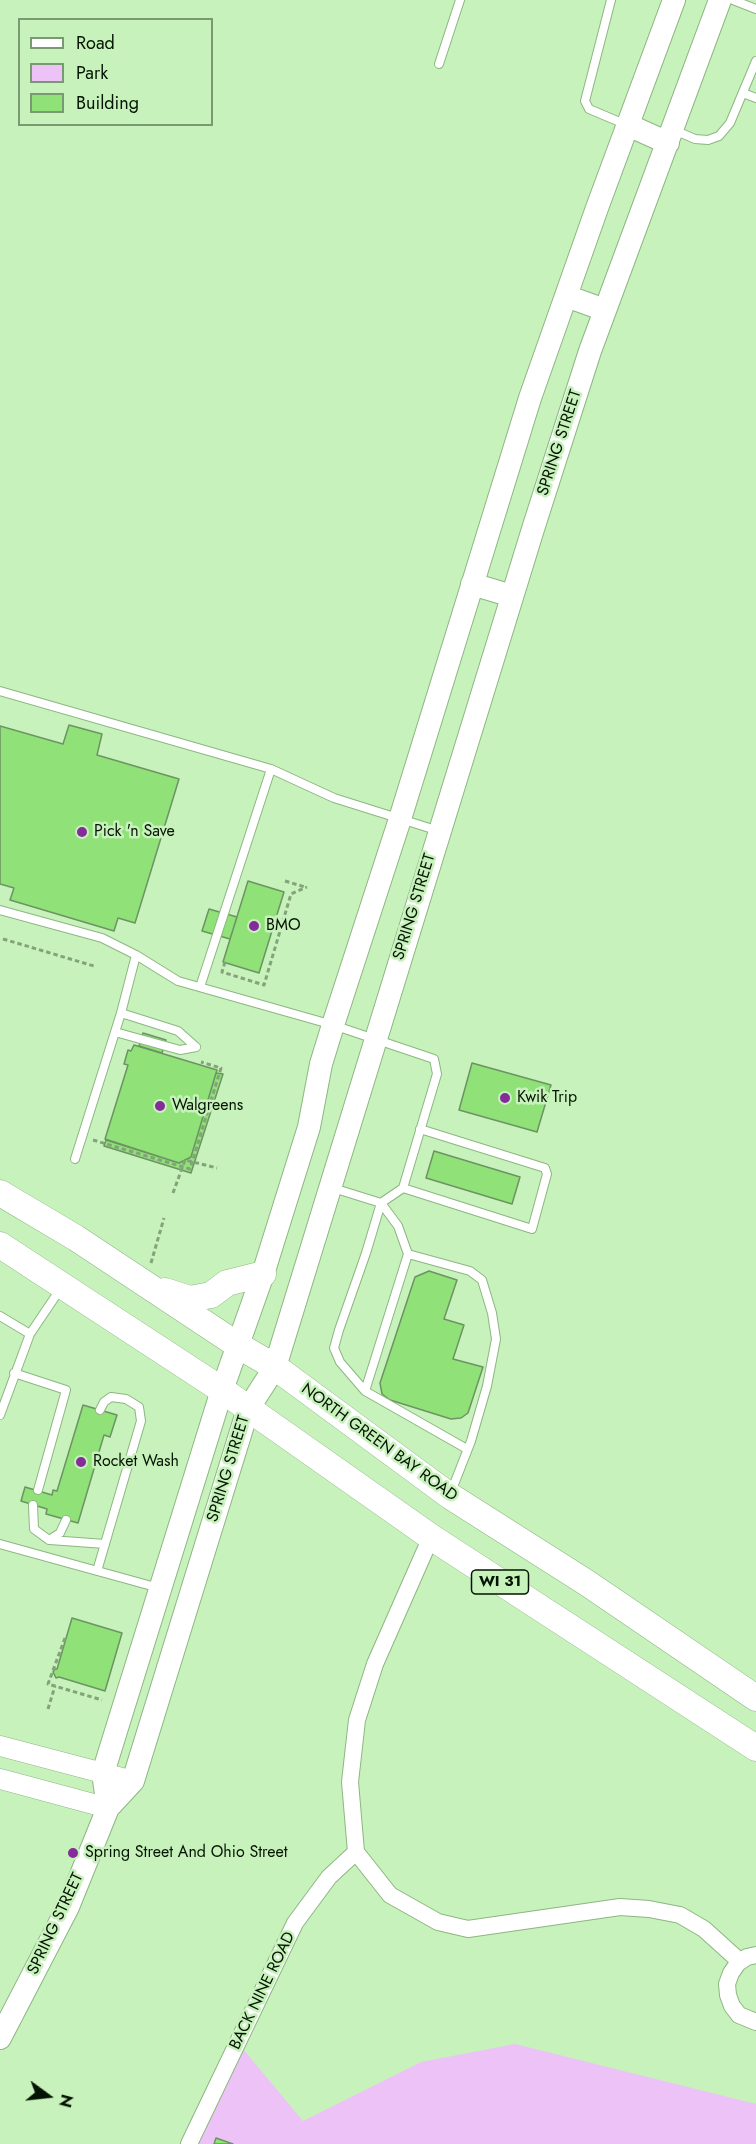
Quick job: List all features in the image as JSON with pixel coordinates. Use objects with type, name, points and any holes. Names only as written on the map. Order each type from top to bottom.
[{"type":"main road","name":"SPRING STREET","points":[[108,1808],[103,1773],[222,1390],[263,1274],[309,1127],[321,1064],[333,1025],[400,819],[530,398],[674,0]]},
{"type":"main road","name":"SPRING STREET","points":[[0,2038],[68,1907],[108,1808],[134,1781],[248,1408],[275,1367],[439,831],[590,351],[720,0]]},
{"type":"main road","points":[[628,125],[670,136]]},
{"type":"main road","points":[[566,296],[605,310]]},
{"type":"main road","points":[[472,584],[512,596]]},
{"type":"main road","name":"NORTH GREEN BAY ROAD","points":[[2,1195],[76,1238],[151,1275],[238,1346],[275,1367],[450,1496],[587,1583],[756,1698]]},
{"type":"main road","name":"WI 31","points":[[0,1245],[222,1390],[431,1537],[756,1748]]},
{"type":"main road","points":[[151,1275],[190,1299],[211,1295],[227,1283],[263,1274]]},
{"type":"street","points":[[431,1537],[375,1664],[357,1720],[350,1782],[356,1852],[390,1895],[438,1922],[468,1929],[620,1907],[649,1909],[680,1916],[704,1929],[735,1957],[738,1963]]},
{"type":"street","points":[[0,1772],[3,1747],[134,1781]]},
{"type":"street","points":[[0,1779],[108,1808]]},
{"type":"street","name":"BACK NINE ROAD","points":[[189,2144],[295,1923],[329,1877],[356,1852]]},
{"type":"street","points":[[756,1955],[747,1957],[738,1963],[727,1984],[732,2006],[740,2015],[756,2022]]},
{"type":"lane","points":[[439,64],[460,0]]},
{"type":"lane","points":[[611,0],[585,101],[589,109],[628,125]]},
{"type":"lane","points":[[733,0],[756,9]]},
{"type":"lane","points":[[670,136],[708,140],[719,136],[730,123],[756,61]]},
{"type":"lane","points":[[743,93],[756,98]]},
{"type":"lane","points":[[0,691],[272,769],[334,798],[439,831]]},
{"type":"lane","points":[[200,987],[272,769]]},
{"type":"lane","points":[[0,910],[102,939],[136,955],[178,981],[333,1025],[434,1059],[437,1074],[403,1188],[381,1203],[334,1348],[340,1362],[365,1391],[467,1449]]},
{"type":"lane","points":[[75,1159],[121,1013],[136,955]]},
{"type":"lane","points":[[115,1032],[180,1050],[196,1047],[178,1031],[121,1013]]},
{"type":"lane","points":[[403,1188],[532,1229],[547,1174],[545,1168],[420,1129]]},
{"type":"lane","points":[[330,1187],[381,1203],[398,1226],[408,1254],[365,1391]]},
{"type":"lane","points":[[408,1254],[470,1271],[482,1280],[496,1339],[488,1386],[450,1496]]},
{"type":"lane","points":[[0,1415],[30,1334],[63,1285]]},
{"type":"lane","points":[[0,1316],[30,1334]]},
{"type":"lane","points":[[14,1373],[66,1390],[38,1490]]},
{"type":"lane","points":[[97,1571],[141,1421],[138,1407],[126,1399],[111,1397],[104,1402],[100,1410]]},
{"type":"lane","points":[[33,1505],[34,1529],[49,1540],[105,1544]]},
{"type":"lane","points":[[49,1540],[60,1533],[66,1520]]},
{"type":"lane","points":[[0,1544],[160,1589]]},
{"type":"path","points":[[225,962],[222,972],[264,985],[291,894],[307,887],[285,881]]},
{"type":"path","points":[[270,936],[278,938]]},
{"type":"path","points":[[3,939],[94,966]]},
{"type":"path","points":[[82,1137],[190,1169],[221,1068],[201,1062]]},
{"type":"path","points":[[173,1193],[184,1160],[218,1168]]},
{"type":"path","points":[[151,1275],[164,1218]]},
{"type":"path","points":[[48,1684],[64,1638]]},
{"type":"path","points":[[48,1684],[54,1675]]},
{"type":"path","points":[[48,1684],[102,1700]]},
{"type":"path","points":[[48,1709],[55,1686]]},
{"type":"green space","points":[[238,2043],[303,2121],[421,2062],[515,2044],[756,2104],[756,2144],[189,2144]]},
{"type":"building","name":"Pick 'n Save","points":[[69,725],[102,734],[97,755],[179,779],[135,923],[118,918],[114,931],[10,900],[14,888],[0,884],[0,726],[63,744]]},
{"type":"building","name":"BMO","points":[[248,881],[284,892],[259,973],[223,962]]},
{"type":"building","points":[[209,909],[237,917],[230,939],[202,931]]},
{"type":"building","points":[[143,1033],[166,1040],[162,1053],[139,1046]]},
{"type":"building","name":"Walgreens","points":[[134,1045],[217,1070],[191,1157],[179,1163],[105,1139],[128,1065],[124,1064],[128,1050],[131,1051]]},
{"type":"building","name":"Kwik Trip","points":[[472,1063],[551,1085],[537,1132],[459,1110]]},
{"type":"building","points":[[216,1073],[223,1074],[191,1173],[104,1146],[106,1140],[179,1163],[191,1157]]},
{"type":"building","points":[[434,1151],[520,1177],[512,1204],[426,1178]]},
{"type":"building","points":[[429,1271],[457,1280],[444,1319],[464,1325],[453,1359],[483,1367],[468,1413],[461,1418],[451,1419],[390,1400],[382,1394],[380,1383],[415,1277]]},
{"type":"building","name":"Rocket Wash","points":[[83,1405],[117,1415],[110,1437],[104,1435],[78,1523],[46,1514],[47,1509],[21,1501],[25,1487],[52,1495],[53,1490],[57,1491]]},
{"type":"building","points":[[72,1618],[122,1633],[105,1691],[56,1678],[53,1672],[57,1669]]},
{"type":"building","points":[[216,2138],[233,2144],[214,2144]]},
{"type":"place","name":"Pick 'n Save","points":[[82,832]]},
{"type":"place","name":"BMO","points":[[254,926]]},
{"type":"place","name":"Kwik Trip","points":[[505,1098]]},
{"type":"place","name":"Walgreens","points":[[160,1106]]},
{"type":"place","name":"Rocket Wash","points":[[81,1462]]},
{"type":"place","name":"Spring Street And Ohio Street","points":[[73,1853]]}]
